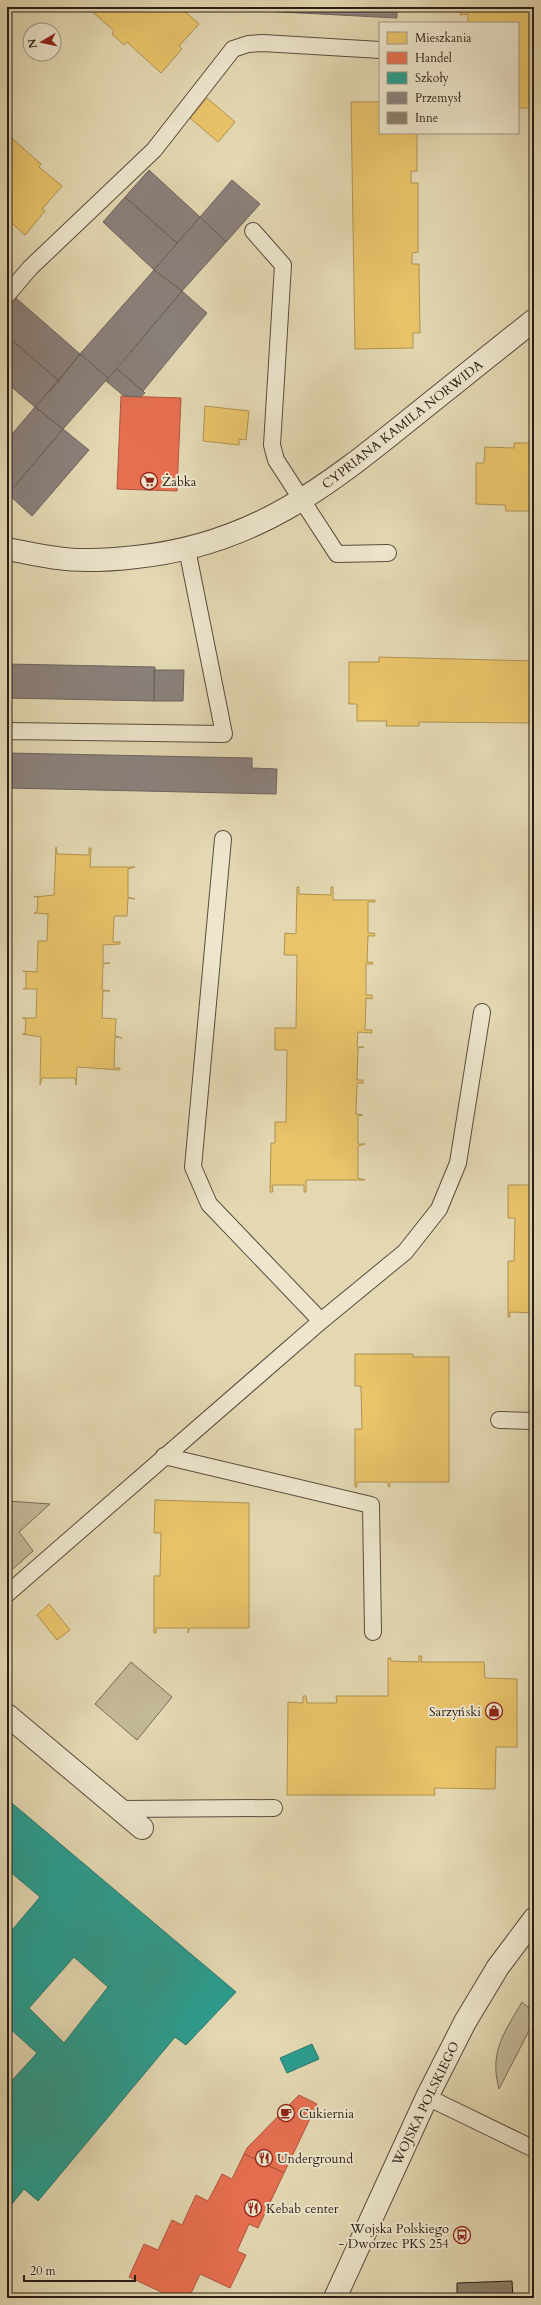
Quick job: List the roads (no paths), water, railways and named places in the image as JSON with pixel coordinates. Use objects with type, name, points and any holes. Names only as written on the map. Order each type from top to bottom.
[{"type":"street","name":"CYPRIANA KAMILA NORWIDA","points":[[7,549],[58,558],[108,560],[187,549],[218,541],[252,527],[301,502],[342,474],[533,323]]},
{"type":"street","points":[[7,1715],[142,1828]]},
{"type":"street","name":"WOJSKA POLSKIEGO","points":[[335,2298],[427,2097],[464,2022],[498,1967],[534,1919]]},
{"type":"lane","points":[[7,295],[30,268],[154,150],[233,49],[248,44],[263,43],[379,50]]},
{"type":"lane","points":[[253,231],[283,265],[272,445],[276,460],[301,502],[337,554],[388,553]]},
{"type":"lane","points":[[7,734],[10,731],[224,734],[187,549]]},
{"type":"lane","points":[[223,839],[193,1167],[208,1204],[321,1321]]},
{"type":"lane","points":[[7,1594],[321,1321],[405,1252],[439,1209],[458,1163],[482,1012]]},
{"type":"lane","points":[[499,1420],[534,1421]]},
{"type":"lane","points":[[164,1456],[371,1505],[373,1632]]},
{"type":"lane","points":[[119,1809],[274,1808]]},
{"type":"lane","points":[[427,2097],[534,2149]]},
{"type":"place","name":"Żabka","points":[[149,481]]},
{"type":"place","name":"Sarzyński","points":[[494,1711]]},
{"type":"place","name":"Cukiernia","points":[[286,2113]]},
{"type":"place","name":"Underground","points":[[264,2158]]},
{"type":"place","name":"Kebab center","points":[[253,2208]]},
{"type":"place","name":"Wojska Polskiego - Dworzec PKS 254","points":[[462,2235]]}]
